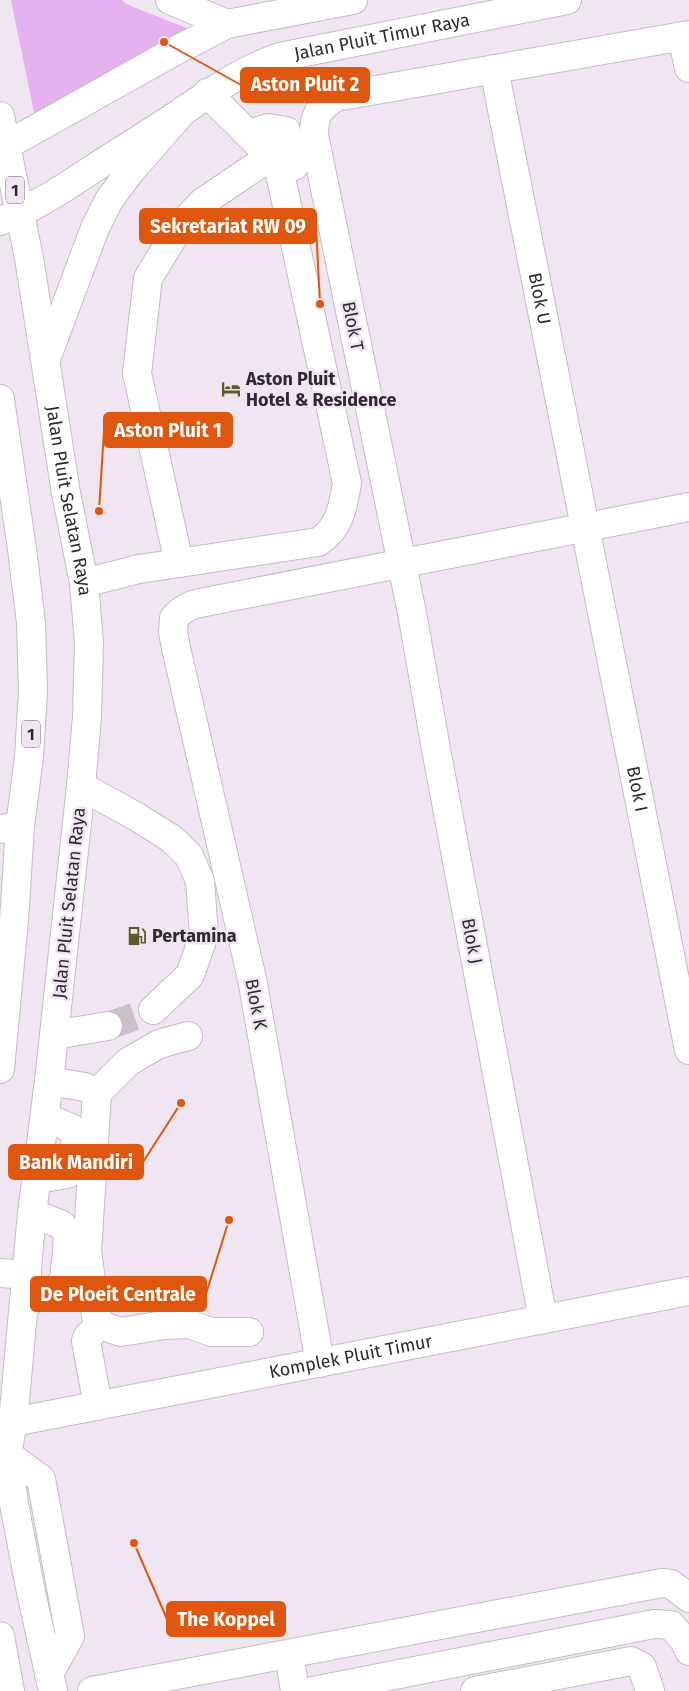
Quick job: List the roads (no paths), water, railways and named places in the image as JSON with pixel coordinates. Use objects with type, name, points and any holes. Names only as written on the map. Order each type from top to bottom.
[{"type":"main road","points":[[170,0],[227,24]]},
{"type":"main road","points":[[3,147],[227,24],[353,0]]},
{"type":"main road","name":"Jalan Pluit Timur Raya","points":[[10,218],[51,196],[184,110],[207,93],[262,63],[280,57],[567,0]]},
{"type":"main road","points":[[494,69],[686,36],[689,68]]},
{"type":"main road","name":"Blok T","points":[[401,563],[314,135],[315,121],[319,110],[336,98],[494,69]]},
{"type":"main road","name":"Blok U","points":[[494,69],[585,528]]},
{"type":"main road","points":[[207,93],[248,134],[282,161]]},
{"type":"main road","points":[[46,359],[95,228],[108,200],[128,173],[184,110]]},
{"type":"main road","name":"Jalan Pluit Selatan Raya","points":[[0,116],[10,218],[29,258],[66,493],[84,583],[89,643],[87,717],[81,786],[45,1117],[32,1214],[13,1422],[7,1454],[14,1504],[51,1683]]},
{"type":"main road","points":[[179,563],[137,373],[148,278],[180,226],[203,202],[282,161]]},
{"type":"main road","points":[[84,583],[139,569],[318,542],[328,536],[342,513],[347,483],[278,164],[282,161]]},
{"type":"main road","name":"1","points":[[0,399],[3,440],[22,549],[31,623],[33,691],[30,757],[10,827],[1,1054]]},
{"type":"main road","points":[[401,563],[689,507]]},
{"type":"main road","name":"Blok I","points":[[585,528],[689,1050]]},
{"type":"main road","name":"Blok K","points":[[320,1363],[252,979],[176,648],[173,632],[174,618],[180,611],[192,604],[401,563]]},
{"type":"main road","name":"Blok J","points":[[401,563],[412,613],[543,1319]]},
{"type":"main road","points":[[81,786],[138,817],[172,839],[189,856],[200,881],[204,935],[190,976],[153,1010]]},
{"type":"main road","points":[[54,1035],[108,1026]]},
{"type":"main road","points":[[188,1036],[160,1044],[128,1062],[97,1093],[87,1252],[97,1321],[100,1325],[121,1332],[164,1325],[189,1324],[211,1332],[249,1332]]},
{"type":"main road","points":[[49,1081],[85,1088],[97,1093]]},
{"type":"main road","points":[[24,1303],[58,1289],[64,1279],[67,1252],[68,1234],[62,1225],[32,1214]]},
{"type":"main road","points":[[0,1273],[27,1275]]},
{"type":"main road","name":"Komplek Pluit Timur","points":[[13,1422],[689,1291]]},
{"type":"main road","points":[[98,1406],[86,1341],[88,1336],[100,1325]]},
{"type":"main road","points":[[92,1691],[662,1583],[683,1588]]},
{"type":"main road","points":[[313,1691],[654,1624],[671,1625],[684,1640],[689,1651]]},
{"type":"main road","points":[[0,1636],[10,1691]]},
{"type":"main road","points":[[289,1654],[295,1691]]},
{"type":"main road","points":[[475,1691],[631,1661],[642,1668],[650,1691]]},
{"type":"tunnel","points":[[108,1026],[153,1010]]},
{"type":"place","name":"Aston Pluit 2","points":[[164,42]]},
{"type":"place","name":"Sekretariat RW 09","points":[[320,304]]},
{"type":"place","name":"Aston Pluit Hotel & Residence","points":[[231,389]]},
{"type":"place","name":"Aston Pluit 1","points":[[99,511]]},
{"type":"place","name":"Pertamina","points":[[137,936]]},
{"type":"place","name":"Bank Mandiri","points":[[181,1103]]},
{"type":"place","name":"De Ploeit Centrale","points":[[229,1220]]},
{"type":"place","name":"The Koppel","points":[[134,1543]]}]
